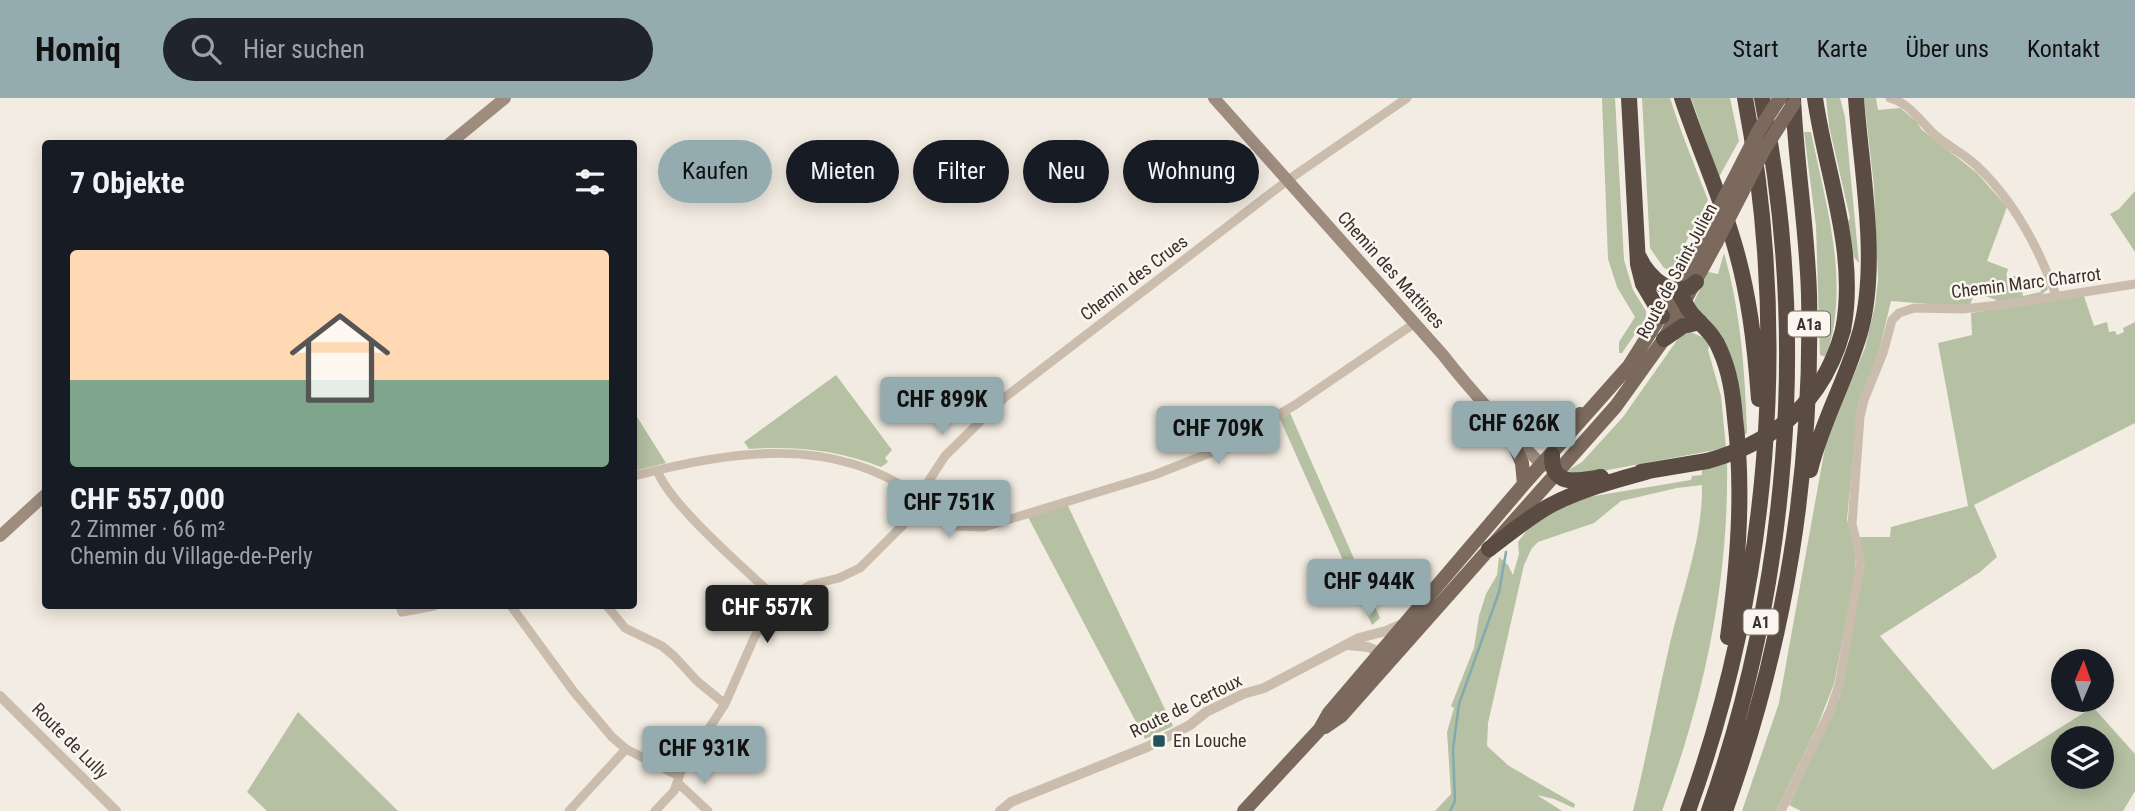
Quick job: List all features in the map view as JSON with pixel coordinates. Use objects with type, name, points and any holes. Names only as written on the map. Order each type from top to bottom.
[{"type":"highway","points":[[1629,98],[1637,252],[1642,281],[1662,316]]},
{"type":"highway","points":[[1682,98],[1729,228],[1742,273],[1754,340],[1763,461]]},
{"type":"highway","name":"A1","points":[[1688,811],[1716,726],[1746,596],[1763,461],[1769,376],[1768,289],[1759,187],[1745,98]]},
{"type":"highway","name":"A1","points":[[1709,811],[1736,726],[1761,620],[1773,549],[1786,428],[1784,260],[1777,189],[1762,98]]},
{"type":"highway","name":"A1a","points":[[1724,811],[1753,725],[1772,656],[1798,521],[1809,328],[1805,223],[1795,98]]},
{"type":"highway","points":[[1489,549],[1542,511],[1593,484],[1707,461],[1756,443],[1797,412],[1814,392],[1828,371],[1843,330],[1847,298],[1846,257],[1815,98]]},
{"type":"highway","points":[[1851,98],[1857,115]]},
{"type":"highway","points":[[1798,521],[1818,442],[1856,346],[1866,307],[1868,241],[1856,98]]},
{"type":"highway","points":[[1637,252],[1652,277],[1681,296],[1714,337],[1724,361],[1732,394],[1738,444],[1740,497],[1734,587],[1716,726]]},
{"type":"highway","points":[[1681,296],[1696,282]]},
{"type":"highway","points":[[1664,339],[1683,326],[1700,322]]},
{"type":"highway","points":[[1549,470],[1572,481],[1593,484]]},
{"type":"main road","points":[[454,140],[505,98]]},
{"type":"main road","name":"Chemin des Mattines","points":[[1214,98],[1415,323],[1507,431],[1549,470]]},
{"type":"main road","name":"Route de Saint-Julien","points":[[1387,656],[1410,618],[1524,484],[1549,470],[1616,405],[1664,339],[1710,226],[1753,142],[1780,98]]},
{"type":"main road","name":"Route de Saint-Julien","points":[[1696,282],[1765,148],[1795,98]]},
{"type":"main road","name":"Route de Saint-Julien","points":[[1244,811],[1320,729],[1341,716],[1387,656],[1489,549],[1637,355],[1662,316],[1681,296]]},
{"type":"main road","points":[[1507,431],[1526,437],[1545,436],[1599,402]]},
{"type":"main road","points":[[1507,431],[1522,463],[1524,484]]},
{"type":"main road","points":[[0,536],[42,498]]},
{"type":"street","name":"Chemin des Crues","points":[[915,513],[918,496],[945,456],[1004,398],[1288,180],[1407,98]]},
{"type":"street","points":[[1890,98],[1903,104],[1938,137],[1978,167],[2022,222],[2056,295]]},
{"type":"street","name":"Chemin Marc Charrot","points":[[1781,811],[1830,711],[1839,685],[1861,560],[1852,524],[1860,417],[1892,320],[1899,313],[1914,308],[1962,309],[2009,304],[2135,284]]},
{"type":"street","points":[[655,811],[674,792],[678,780],[725,704],[761,625],[773,607],[810,585],[839,578],[860,568],[915,513],[922,513],[953,526],[984,527],[1185,464],[1228,445],[1286,411],[1415,323]]},
{"type":"street","points":[[637,475],[772,452],[850,461],[897,481],[918,496]]},
{"type":"street","points":[[657,470],[660,480],[690,515],[780,602]]},
{"type":"street","points":[[401,609],[402,612],[418,609]]},
{"type":"street","points":[[513,609],[574,692],[612,737],[626,749],[678,780],[708,811]]},
{"type":"street","points":[[609,609],[625,628],[662,646],[725,704]]},
{"type":"street","name":"Route de Certoux","points":[[1000,811],[1012,802],[1147,747],[1187,726],[1206,712],[1243,694],[1264,688],[1359,638],[1397,627],[1410,618]]},
{"type":"street","points":[[1348,645],[1368,647],[1387,656]]},
{"type":"street","name":"Route de Lully","points":[[0,696],[116,811]]},
{"type":"street","points":[[569,811],[626,749]]},
{"type":"green space","points":[[1602,98],[1615,98],[1624,260],[1633,290],[1646,311],[1646,318],[1622,353],[1619,353],[1619,342],[1635,317],[1617,287],[1608,259]]},
{"type":"green space","points":[[1642,98],[1670,98],[1708,200],[1671,271],[1664,268],[1650,248]]},
{"type":"green space","points":[[1691,98],[1730,98],[1739,141],[1719,177]]},
{"type":"green space","points":[[1826,98],[1840,98],[1845,117],[1859,263],[1854,257],[1848,221],[1850,218],[1829,126]]},
{"type":"green space","points":[[1864,98],[1876,98],[1878,110],[1900,108],[1917,122],[1921,129],[1977,173],[2007,207],[1987,261],[2008,269],[2006,276],[2019,276],[2023,296],[2041,292],[2038,279],[2044,277],[2048,289],[2041,295],[1996,302],[1975,292],[1970,305],[1891,301],[1879,351],[1858,405],[1847,520],[1856,554],[1855,575],[1834,684],[1817,727],[1776,811],[1742,811],[1779,703],[1826,442],[1865,348],[1875,306],[1878,279],[1874,187]]},
{"type":"green space","points":[[1804,132],[1811,132],[1829,216],[1836,273],[1833,329],[1826,357],[1820,355],[1816,226]]},
{"type":"green space","points":[[2135,191],[2135,252],[2110,214],[2119,209]]},
{"type":"green space","points":[[1724,253],[1738,320],[1743,365],[1747,433],[1741,437],[1738,398],[1693,304],[1708,272],[1718,274]]},
{"type":"green space","points":[[2084,296],[2094,326],[2107,322],[2109,332],[2115,331],[2117,335],[2124,332],[2123,328],[2135,322],[2135,423],[1974,505],[1997,557],[1980,572],[1880,636],[1993,770],[2051,733],[2051,789],[2114,789],[2114,730],[2135,754],[2135,791],[2123,811],[1801,811],[1789,805],[1840,696],[1863,558],[1860,537],[1890,537],[1891,527],[1968,506],[1938,343],[1972,335],[1971,313]]},
{"type":"green space","points":[[1691,332],[1704,338],[1709,346],[1721,396],[1726,448],[1581,475],[1567,471],[1582,462],[1623,417],[1680,336]]},
{"type":"green space","points":[[836,375],[892,450],[885,458],[888,462],[881,467],[816,450],[749,449],[744,442]]},
{"type":"green space","points":[[1290,413],[1380,618],[1372,625],[1280,419]]},
{"type":"green space","points":[[637,417],[666,463],[637,470]]},
{"type":"green space","points":[[1727,462],[1724,551],[1711,640],[1690,726],[1662,811],[1633,811],[1670,643],[1695,545],[1702,485],[1621,501],[1594,523],[1538,542],[1524,565],[1488,723],[1487,746],[1509,766],[1575,804],[1574,808],[1537,795],[1562,811],[1435,811],[1451,794],[1447,732],[1454,708],[1451,706],[1474,648],[1479,616],[1486,594],[1497,575],[1499,557],[1508,565],[1513,575],[1519,554],[1518,542],[1535,520],[1588,497],[1691,480],[1692,476],[1702,475],[1702,468]]},
{"type":"green space","points":[[1067,504],[1173,726],[1145,739],[1028,517]]},
{"type":"green space","points":[[298,712],[398,811],[267,811],[247,792]]},
{"type":"green space","points":[[2085,712],[2097,712],[2110,726],[2063,726]]},
{"type":"waterway","points":[[1450,811],[1455,801],[1453,749],[1459,704],[1499,592],[1506,552]]},
{"type":"place","name":"En Louche","points":[[1159,741]]}]
